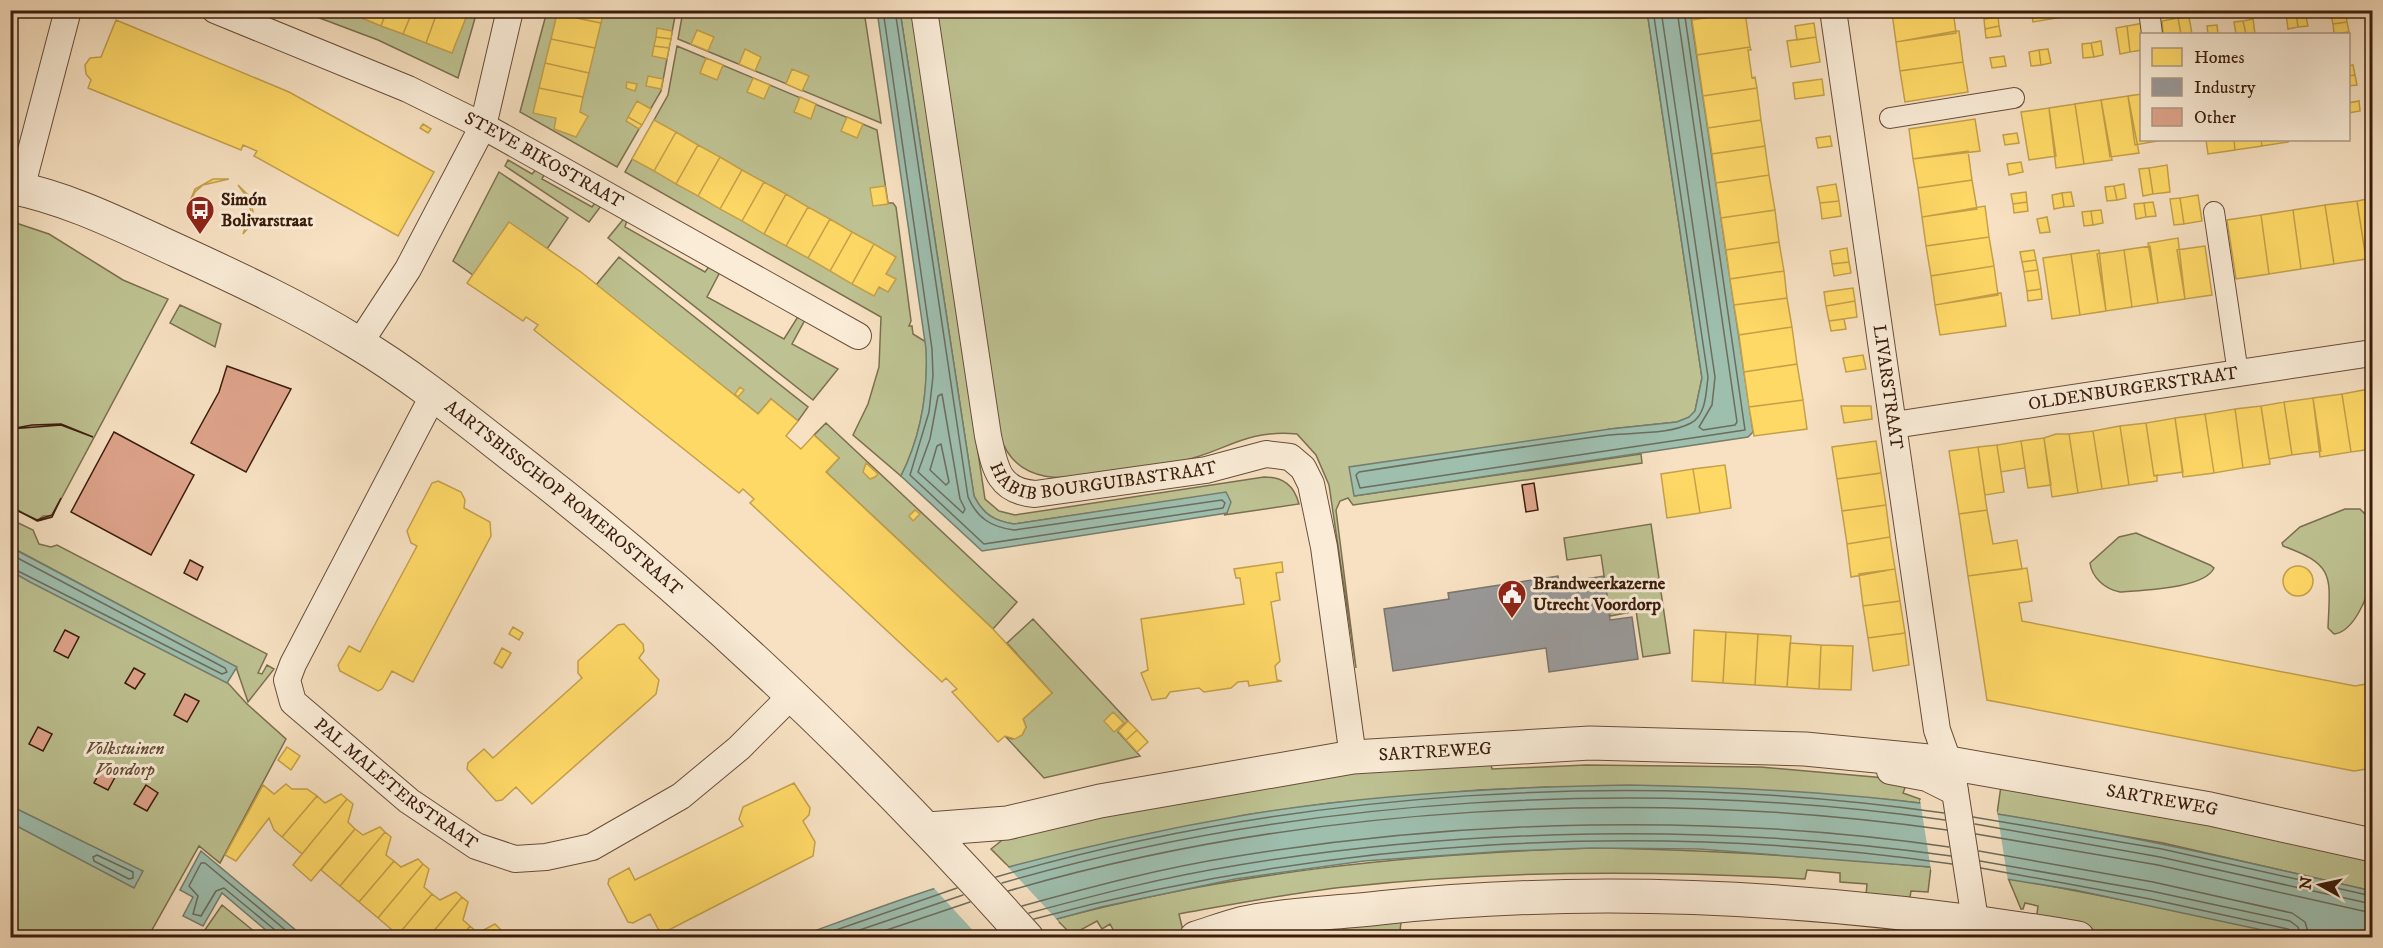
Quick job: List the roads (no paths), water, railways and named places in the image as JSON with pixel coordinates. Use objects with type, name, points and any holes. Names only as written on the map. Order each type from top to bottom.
[{"type":"street","points":[[16,188],[68,10]]},
{"type":"street","name":"STEVE BIKOSTRAAT","points":[[215,10],[408,89],[483,126],[858,336]]},
{"type":"street","points":[[359,344],[408,269],[483,126],[510,10]]},
{"type":"street","name":"HABIB BOURGUIBASTRAAT","points":[[924,10],[988,436],[994,463],[1002,481],[1017,493],[1035,494],[1206,470],[1266,454],[1283,455],[1296,462],[1303,468],[1311,484],[1324,547],[1353,757]]},
{"type":"street","name":"LIVARSTRAAT","points":[[1833,10],[1937,730],[1952,778]]},
{"type":"street","points":[[2149,10],[2152,33]]},
{"type":"street","points":[[1890,118],[2014,98]]},
{"type":"street","name":"AARTSBISSCHOP ROMEROSTRAAT","points":[[16,188],[57,200],[188,256],[296,307],[359,344],[433,396],[622,542],[793,694],[928,829],[1027,938]]},
{"type":"street","points":[[2214,212],[2238,373]]},
{"type":"street","name":"OLDENBURGERSTRAAT","points":[[1894,425],[2373,353]]},
{"type":"street","name":"PAL MALETERSTRAAT","points":[[433,396],[310,628],[287,680],[294,702],[409,801],[476,846],[515,859],[546,857],[592,848],[681,796],[702,781],[793,694]]},
{"type":"street","name":"SARTREWEG","points":[[928,829],[1006,824],[1100,801],[1353,757],[1590,743],[1805,749],[1952,778],[2210,809],[2373,845]]},
{"type":"street","points":[[1952,778],[1974,911]]},
{"type":"street","points":[[1196,938],[1245,923],[1410,905],[1516,898],[1675,896],[1974,911],[2078,938]]},
{"type":"water","points":[[877,11],[900,11],[974,496],[977,502],[990,516],[1014,524],[1226,492],[1231,502],[1227,513],[982,551],[901,476],[914,445],[922,414],[926,382],[926,349]]},
{"type":"water","points":[[1647,11],[1690,11],[1753,432],[1748,437],[1354,496],[1349,467],[1610,429],[1677,422],[1689,417],[1695,411],[1702,378]]},
{"type":"water","points":[[10,547],[237,667],[227,683],[30,582],[11,571]]},
{"type":"water","points":[[1630,785],[1847,795],[1976,811],[2147,841],[2372,891],[2372,937],[2300,938],[2075,890],[1931,867],[1699,849],[1591,848],[1507,851],[1364,861],[1235,879],[1101,907],[990,937],[795,938],[936,888],[1012,866],[1206,822],[1293,808],[1389,797],[1485,790]]},
{"type":"water","points":[[11,806],[143,871],[134,888],[11,823]]},
{"type":"water","points":[[201,851],[304,937],[274,937],[222,893],[203,926],[183,916],[193,897],[180,890]]},
{"type":"place","name":"Simón Bolivarstraat","points":[[200,236]]},
{"type":"place","name":"Brandweerkazerne Utrecht Voordorp","points":[[1512,620]]},
{"type":"park label","name":"Volkstuinen Voordorp","points":[[125,759]]}]
